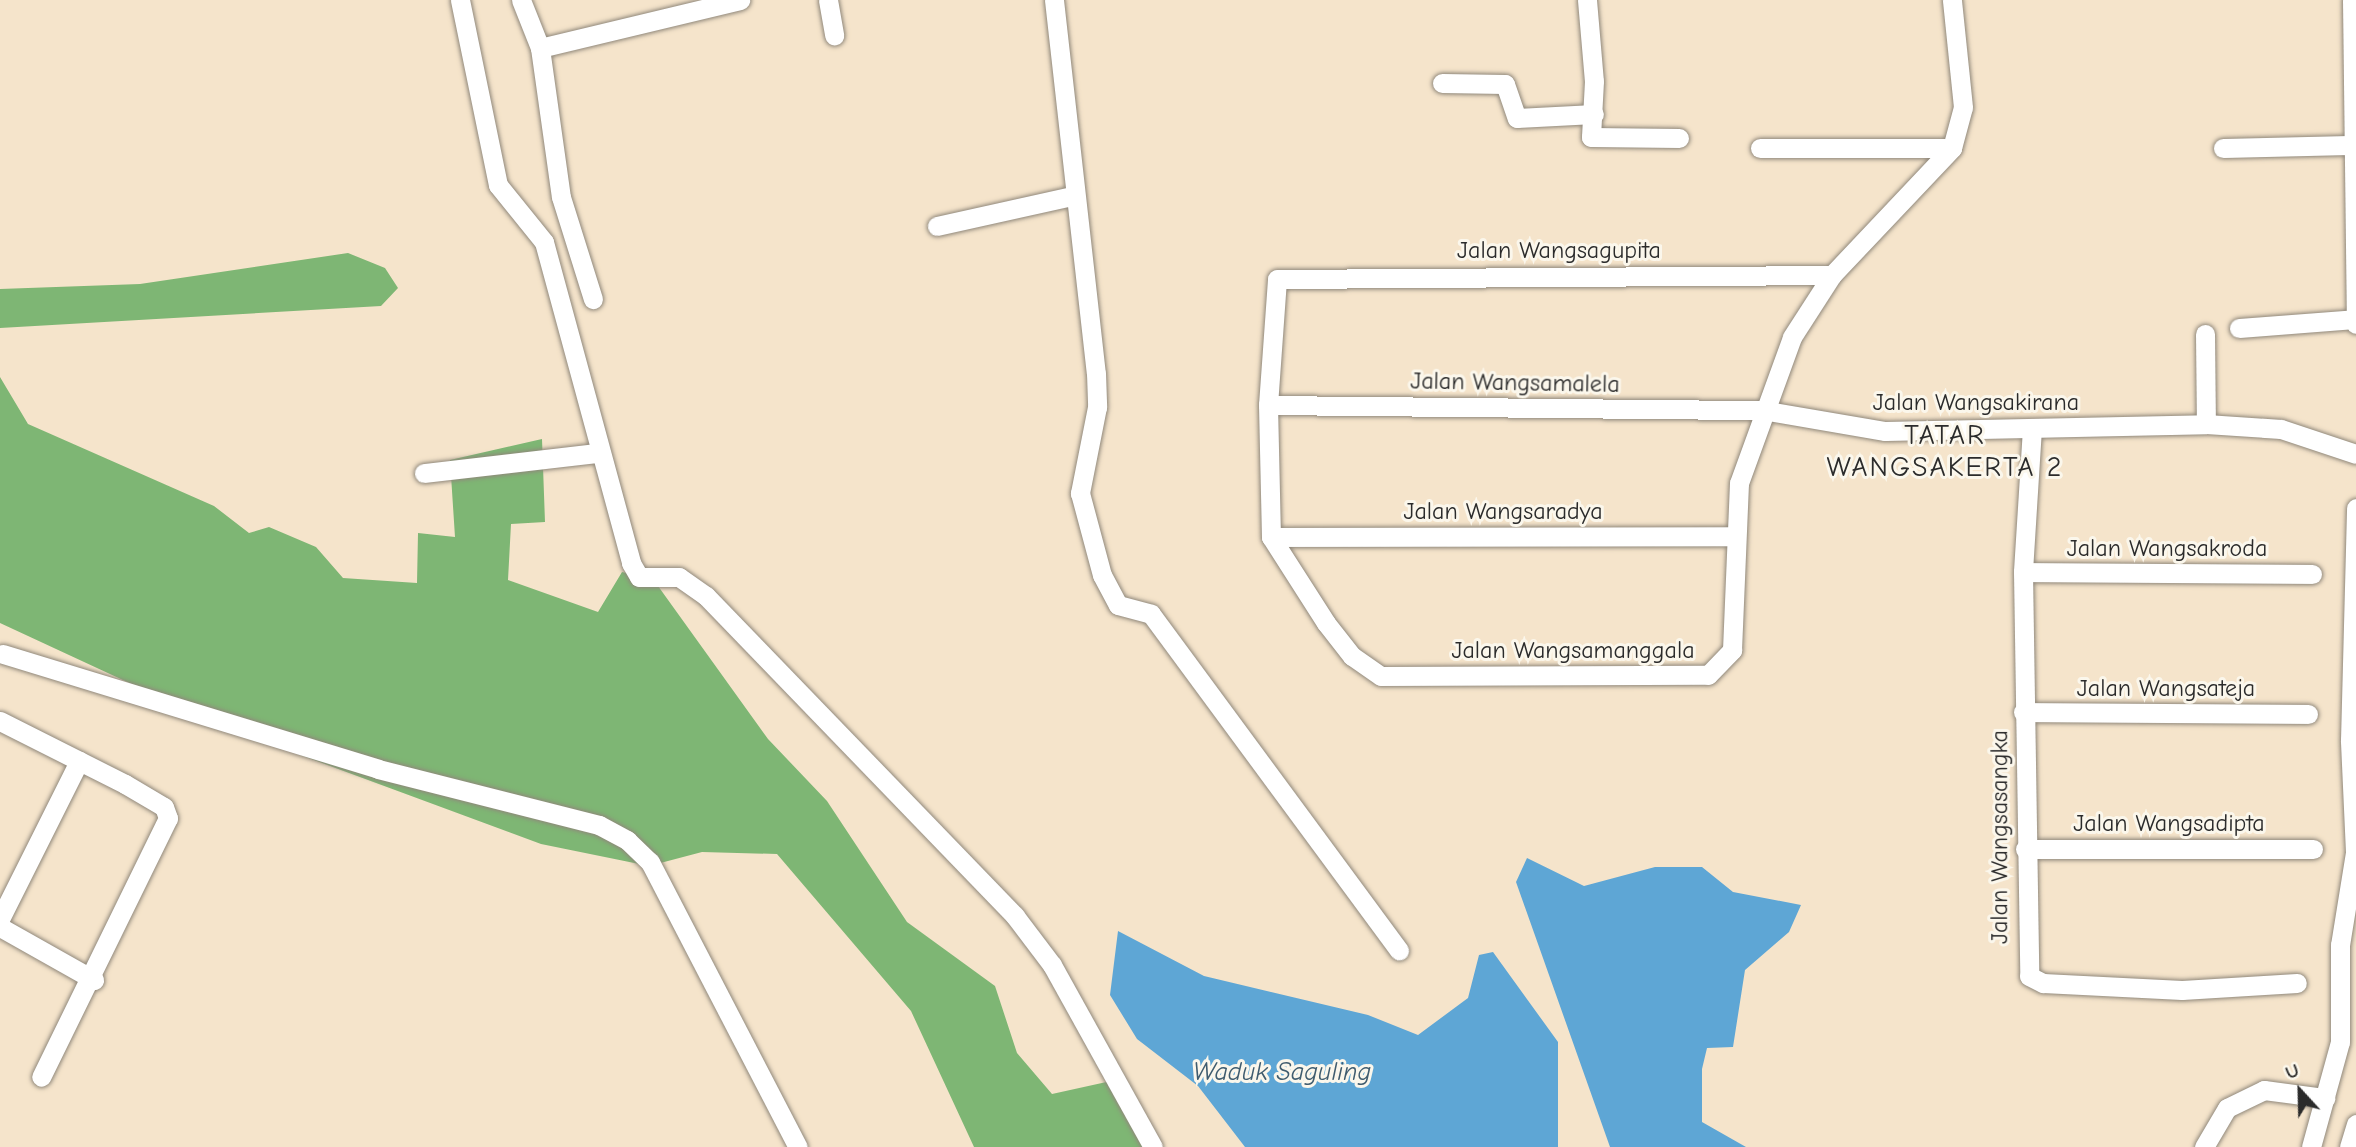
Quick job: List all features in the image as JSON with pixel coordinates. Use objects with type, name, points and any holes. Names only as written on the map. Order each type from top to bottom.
[{"type":"street","points":[[460,0],[498,185],[544,242],[598,453],[639,577],[679,577],[706,596],[1015,916],[1052,965],[1153,1147]]},
{"type":"street","points":[[522,0],[540,48],[561,197],[593,299]]},
{"type":"street","points":[[540,48],[740,0]]},
{"type":"street","points":[[828,0],[834,35]]},
{"type":"street","points":[[1054,0],[1072,196],[1096,384],[1080,493],[1106,584],[1118,605],[1151,614],[1399,950]]},
{"type":"street","points":[[1587,0],[1595,141],[1679,138]]},
{"type":"street","points":[[1760,148],[1952,148],[1964,107],[1952,0]]},
{"type":"street","points":[[2239,328],[2355,322],[2350,145],[2352,0]]},
{"type":"street","points":[[1442,83],[1504,84],[1517,118],[1594,114]]},
{"type":"street","points":[[2223,148],[2350,145]]},
{"type":"street","name":"Jalan Wangsamanggala","points":[[1271,537],[1352,656],[1381,676],[1708,675],[1732,650],[1735,536],[1743,463],[1792,337],[1832,275],[1952,148]]},
{"type":"street","points":[[937,226],[1072,196]]},
{"type":"street","name":"Jalan Wangsagupita","points":[[1268,405],[1272,290],[1286,276],[1832,275]]},
{"type":"street","points":[[2205,334],[2206,424]]},
{"type":"street","points":[[1268,405],[1271,537]]},
{"type":"street","name":"Jalan Wangsamalela","points":[[1268,405],[1762,410]]},
{"type":"street","name":"Jalan Wangsakirana","points":[[1762,410],[1885,432],[2206,424],[2281,429],[2356,454]]},
{"type":"street","name":"Jalan Wangsasangka","points":[[2032,428],[2023,572],[2025,954],[2029,976],[2042,983],[2182,990],[2297,983]]},
{"type":"street","points":[[424,473],[598,453]]},
{"type":"street","points":[[2312,1147],[2340,1042],[2341,933],[2355,852],[2350,740],[2356,508]]},
{"type":"street","name":"Jalan Wangsaradya","points":[[1271,537],[1735,536]]},
{"type":"street","name":"Jalan Wangsakroda","points":[[2023,572],[2312,575]]},
{"type":"street","points":[[1,656],[378,769],[599,825],[627,840],[650,862],[798,1147]]},
{"type":"street","name":"Jalan Wangsateja","points":[[2023,712],[2308,714]]},
{"type":"street","points":[[0,721],[164,807],[168,818],[94,980],[41,1077]]},
{"type":"street","points":[[0,919],[79,761]]},
{"type":"street","name":"Jalan Wangsadipta","points":[[2025,849],[2313,849]]},
{"type":"street","points":[[0,927],[94,980]]},
{"type":"street","points":[[2204,1147],[2227,1108],[2264,1090],[2325,1098]]},
{"type":"street","points":[[2349,1147],[2356,1124]]},
{"type":"green space","points":[[348,253],[385,268],[398,288],[381,306],[0,328],[0,289],[140,284]]},
{"type":"green space","points":[[0,377],[28,424],[214,506],[249,533],[269,527],[316,547],[343,578],[417,583],[418,533],[455,537],[450,460],[542,439],[545,522],[511,524],[508,580],[598,612],[622,572],[653,579],[768,739],[827,801],[907,922],[995,986],[1017,1053],[1052,1094],[1111,1081],[1146,1147],[974,1147],[911,1011],[777,854],[702,852],[649,866],[541,844],[222,726],[0,623]]},
{"type":"water","points":[[1527,858],[1584,886],[1655,867],[1702,867],[1733,892],[1801,905],[1789,932],[1745,970],[1733,1047],[1707,1048],[1702,1069],[1702,1122],[1746,1147],[1610,1147],[1516,882]]},
{"type":"water","name":"Waduk Saguling","points":[[1118,931],[1204,976],[1368,1015],[1418,1035],[1468,998],[1479,955],[1493,952],[1558,1042],[1558,1147],[1245,1147],[1198,1086],[1137,1039],[1110,995]]},
{"type":"district","name":"TATAR WANGSAKERTA 2","points":[[1945,451]]}]
